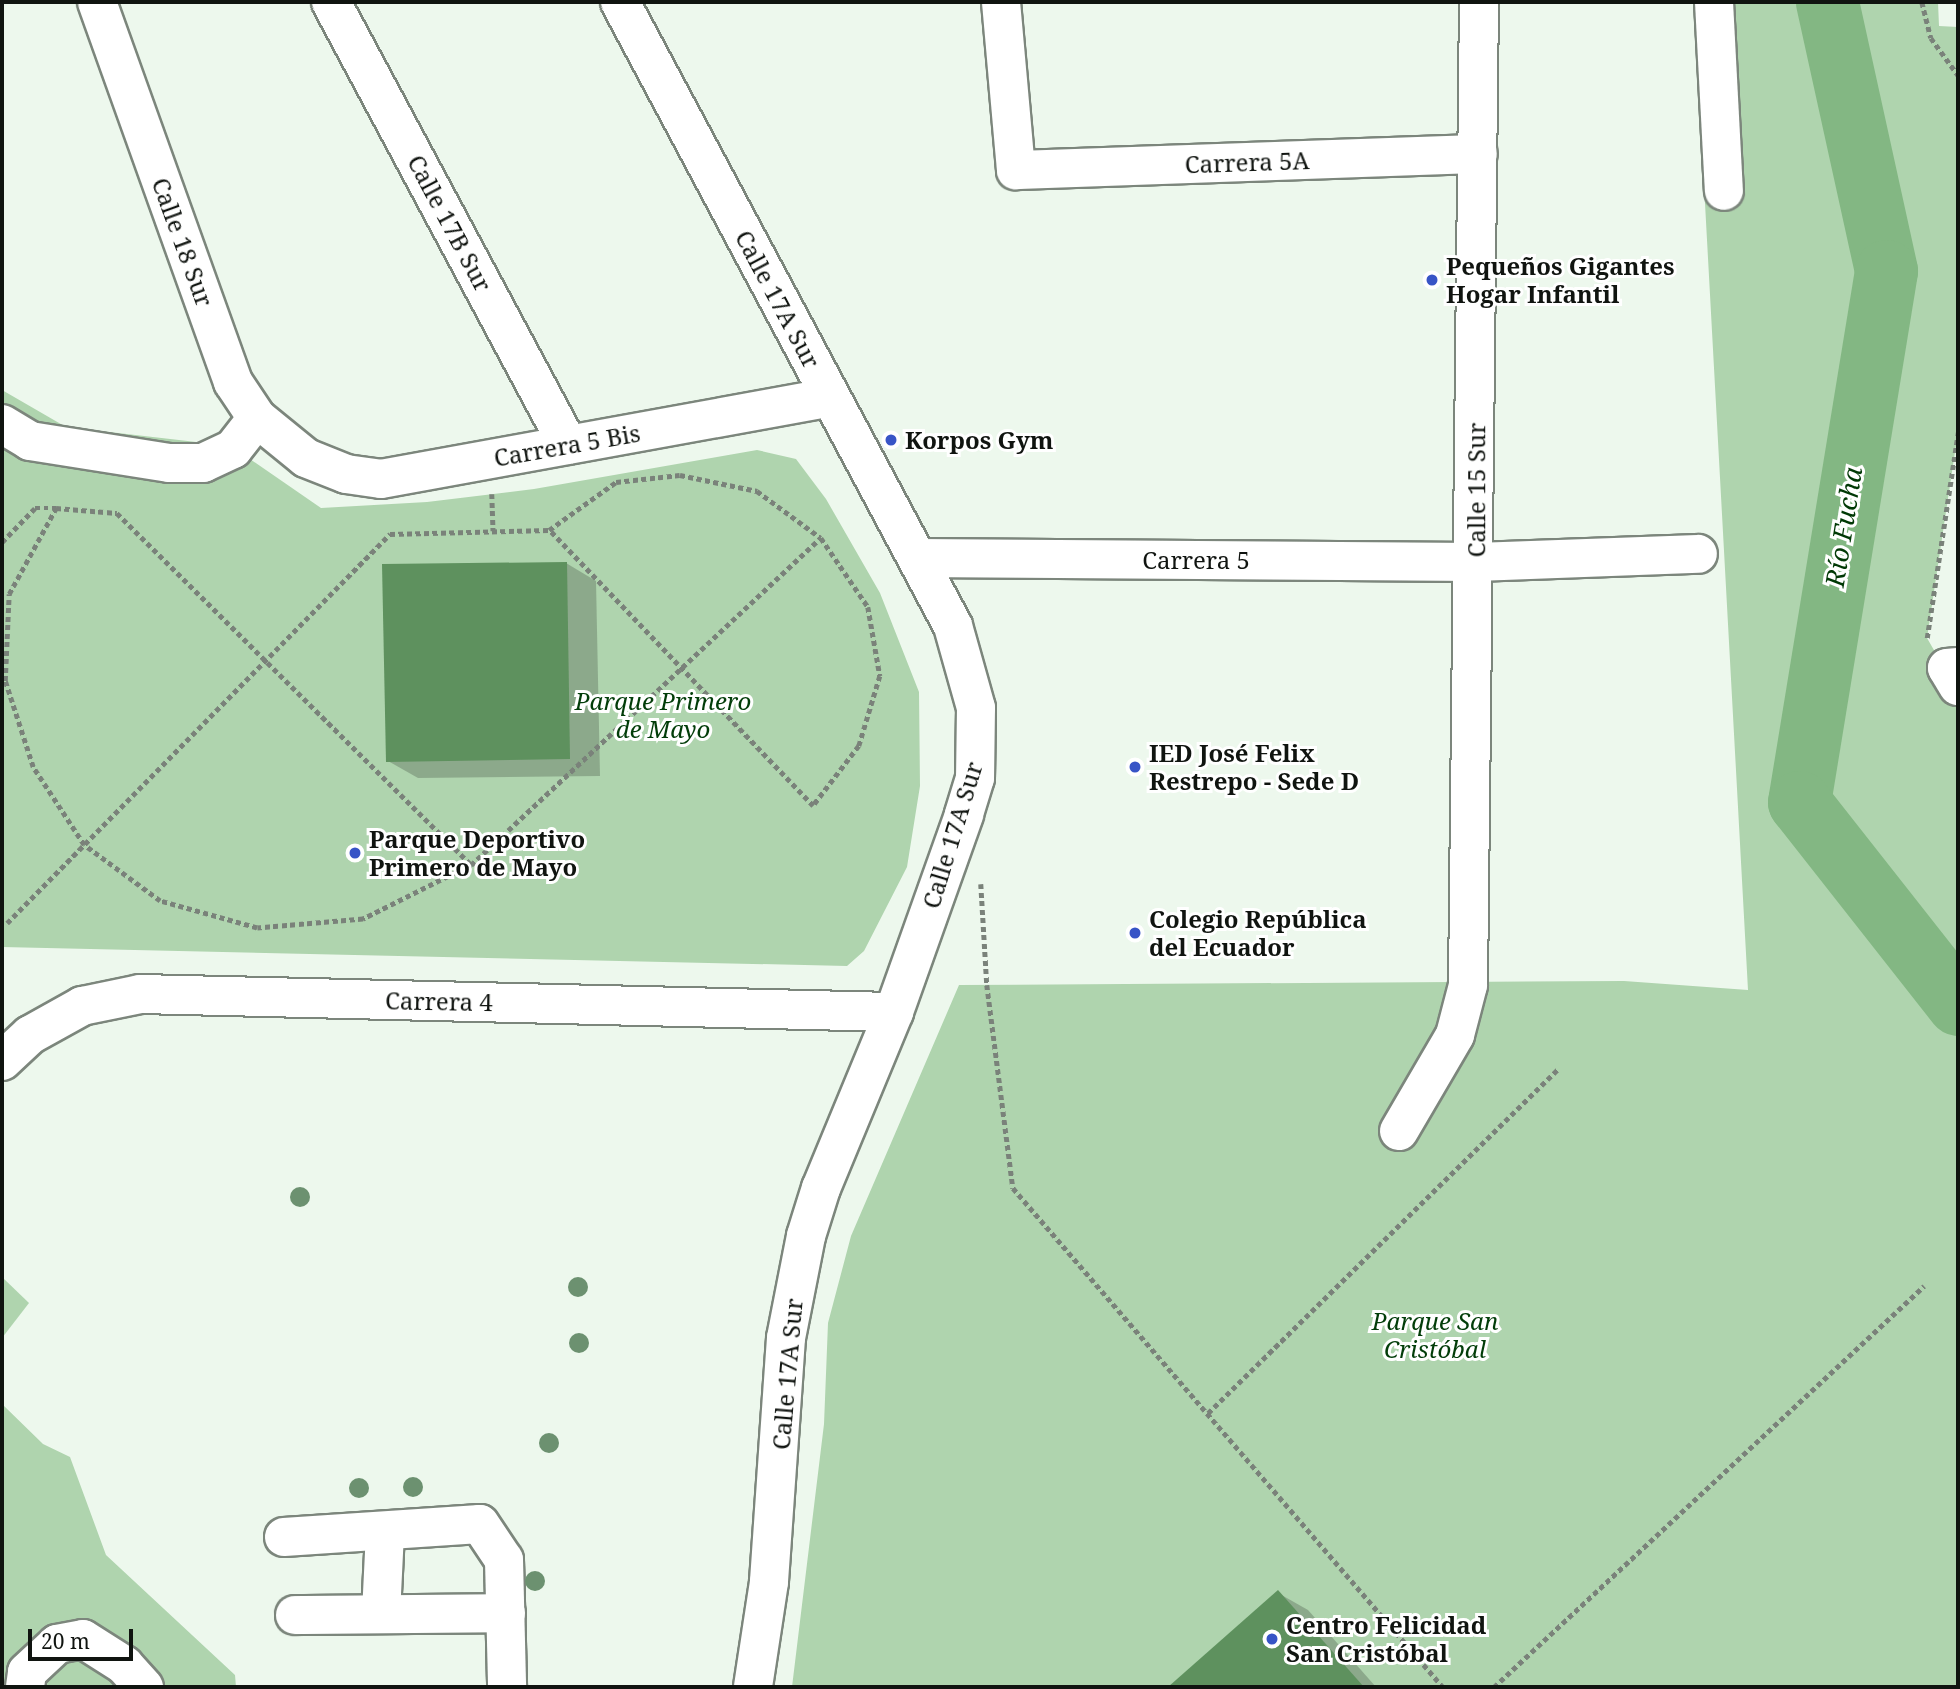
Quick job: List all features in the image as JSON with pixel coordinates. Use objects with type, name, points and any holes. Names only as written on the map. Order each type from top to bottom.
[{"type":"street","name":"Calle 18 Sur","points":[[96,2],[233,382],[257,418],[306,458]]},
{"type":"street","name":"Calle 17B Sur","points":[[331,2],[568,445]]},
{"type":"street","name":"Calle 17A Sur","points":[[620,2],[917,558],[964,652],[978,743],[975,778],[964,815],[894,1012],[821,1188],[794,1289],[786,1338],[769,1581],[753,1687]]},
{"type":"street","name":"Carrera 5A","points":[[1001,2],[1016,170],[1478,154]]},
{"type":"street","name":"Calle 15 Sur","points":[[1398,1131],[1455,1035],[1468,978],[1476,562],[1479,2]]},
{"type":"street","points":[[1714,2],[1724,191]]},
{"type":"street","name":"Carrera 5 Bis","points":[[306,458],[346,474],[381,479],[831,397]]},
{"type":"street","points":[[2,424],[30,440],[169,463],[203,463],[233,449],[257,418]]},
{"type":"street","name":"Carrera 5","points":[[917,558],[1476,562],[1698,554]]},
{"type":"street","name":"Carrera 4","points":[[2,1061],[30,1035],[82,1006],[140,994],[894,1012]]},
{"type":"street","points":[[284,1537],[480,1524],[504,1560],[507,1687]]},
{"type":"street","points":[[381,1614],[385,1531]]},
{"type":"street","points":[[295,1615],[506,1613]]},
{"type":"street","points":[[25,1687],[27,1672],[57,1644],[83,1639],[124,1665],[144,1687]]},
{"type":"path","points":[[1922,2],[1931,38],[1958,75]]},
{"type":"path","points":[[1955,674],[1927,638],[1958,432]]},
{"type":"path","points":[[7,923],[390,534],[548,530],[616,482],[680,475],[757,491],[821,538],[868,607],[880,676],[859,746],[813,806],[548,530]]},
{"type":"path","points":[[2,542],[35,508],[117,513],[471,864]]},
{"type":"path","points":[[56,508],[9,593],[5,681],[33,767],[84,845],[160,901],[257,928],[363,919],[471,864],[821,538]]},
{"type":"path","points":[[987,985],[1013,1188],[1443,1687]]},
{"type":"path","points":[[1208,1413],[1558,1069]]},
{"type":"path","points":[[1494,1687],[1924,1286]]},
{"type":"green space","name":"Parque San Cristóbal","points":[[1694,2],[1938,2],[1939,26],[1958,27],[1958,432],[1927,638],[1958,692],[1958,1687],[792,1687],[824,1424],[828,1323],[851,1236],[959,985],[1624,981],[1748,990]]},
{"type":"green space","name":"Parque Primero de Mayo","points":[[2,390],[66,427],[231,446],[321,508],[427,502],[534,489],[757,450],[796,459],[826,499],[880,593],[919,692],[920,786],[907,867],[864,951],[847,966],[2,947]]},
{"type":"green space","points":[[2,1277],[29,1303],[2,1338]]},
{"type":"green space","points":[[2,1404],[43,1444],[70,1457],[106,1555],[235,1675],[236,1687],[2,1687]]},
{"type":"building","points":[[567,562],[570,759],[386,762],[382,564]]},
{"type":"building","name":"Centro Felicidad San Cristóbal","points":[[1278,1590],[1364,1687],[1168,1687]]},
{"type":"waterway","name":"Río Fucha","points":[[1827,2],[1886,271],[1799,802],[1958,1004]]},
{"type":"place","name":"Pequeños Gigantes Hogar Infantil","points":[[1432,280]]},
{"type":"place","name":"Korpos Gym","points":[[891,440]]},
{"type":"place","name":"IED José Felix Restrepo - Sede D","points":[[1135,767]]},
{"type":"place","name":"Parque Deportivo Primero de Mayo","points":[[355,853]]},
{"type":"place","name":"Colegio República del Ecuador","points":[[1135,933]]},
{"type":"place","name":"Centro Felicidad San Cristóbal","points":[[1272,1639]]}]
